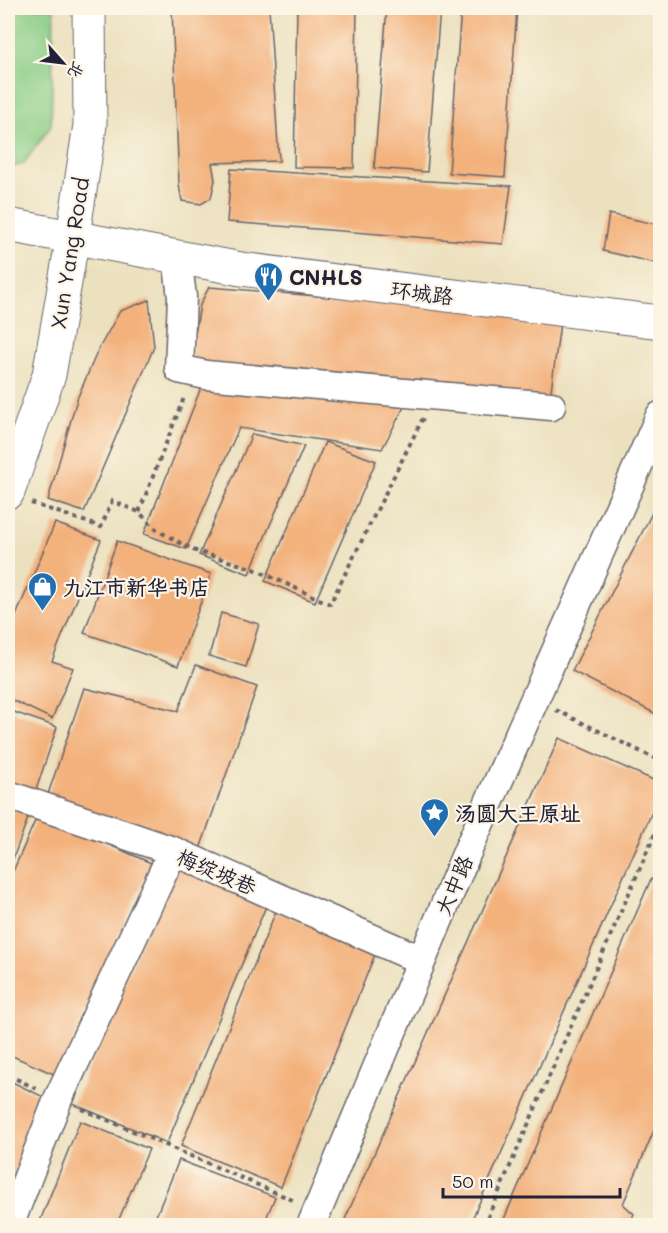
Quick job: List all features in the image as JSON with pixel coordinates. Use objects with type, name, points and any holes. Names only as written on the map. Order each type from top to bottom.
[{"type":"street","name":"Xun Yang Road","points":[[18,497],[49,375],[90,125],[89,8]]},
{"type":"street","name":"环城路","points":[[8,225],[241,269],[660,322]]},
{"type":"street","points":[[177,257],[182,297],[179,369],[551,406]]},
{"type":"street","name":"大中路","points":[[314,1218],[466,852],[660,416]]},
{"type":"street","name":"梅绽坡巷","points":[[8,795],[173,851],[421,960]]},
{"type":"street","points":[[9,1226],[58,1099],[173,851]]},
{"type":"path","points":[[139,512],[194,372]]},
{"type":"path","points":[[18,497],[101,527],[112,501],[139,512],[156,530],[193,550],[254,569],[330,604],[434,396]]},
{"type":"path","points":[[535,699],[660,761]]},
{"type":"path","points":[[484,1226],[660,822]]},
{"type":"path","points":[[8,1075],[314,1218]]},
{"type":"green space","points":[[8,8],[54,8],[51,126],[23,164],[8,168]]},
{"type":"building","points":[[172,8],[269,8],[279,161],[212,163],[215,180],[211,198],[201,204],[182,201],[179,185]]},
{"type":"building","points":[[297,8],[357,8],[354,168],[294,167]]},
{"type":"building","points":[[387,8],[440,8],[427,172],[374,168]]},
{"type":"building","points":[[461,8],[517,8],[505,177],[449,173]]},
{"type":"building","points":[[231,169],[511,186],[503,244],[227,222]]},
{"type":"building","points":[[609,214],[660,225],[660,264],[603,251]]},
{"type":"building","points":[[209,287],[561,316],[550,398],[190,364],[200,305]]},
{"type":"building","points":[[149,300],[154,347],[84,512],[48,500],[77,399],[98,350],[120,311]]},
{"type":"building","points":[[202,385],[405,405],[382,449],[239,428],[186,549],[144,534]]},
{"type":"building","points":[[252,434],[304,446],[249,574],[199,555]]},
{"type":"building","points":[[325,442],[376,461],[315,602],[265,581]]},
{"type":"building","points":[[655,507],[660,509],[660,716],[572,671]]},
{"type":"building","points":[[55,523],[101,540],[52,661],[73,668],[52,719],[8,698],[8,635]]},
{"type":"building","points":[[117,541],[211,574],[178,666],[84,633]]},
{"type":"building","points":[[221,613],[259,624],[246,667],[209,656]]},
{"type":"building","points":[[196,665],[257,687],[200,849],[46,800],[84,688],[178,711]]},
{"type":"building","points":[[8,710],[57,727],[35,793],[8,784]]},
{"type":"building","points":[[559,738],[660,783],[660,794],[469,1226],[342,1226]]},
{"type":"building","points":[[8,808],[29,815],[10,867],[8,866]]},
{"type":"building","points":[[38,814],[151,863],[58,1076],[8,1054],[8,883]]},
{"type":"building","points":[[173,865],[267,904],[167,1143],[73,1104]]},
{"type":"building","points":[[651,879],[660,883],[660,1116],[623,1204],[634,1214],[628,1226],[501,1226]]},
{"type":"building","points":[[276,911],[376,952],[281,1187],[181,1146]]},
{"type":"building","points":[[8,1080],[52,1101],[8,1203]]},
{"type":"building","points":[[80,1121],[149,1149],[116,1226],[38,1226]]},
{"type":"building","points":[[179,1160],[275,1197],[263,1226],[152,1226]]},
{"type":"place","name":"CNHLS","points":[[268,302]]},
{"type":"place","name":"九江市新华书店","points":[[42,612]]},
{"type":"place","name":"汤圆大王原址","points":[[434,838]]}]
